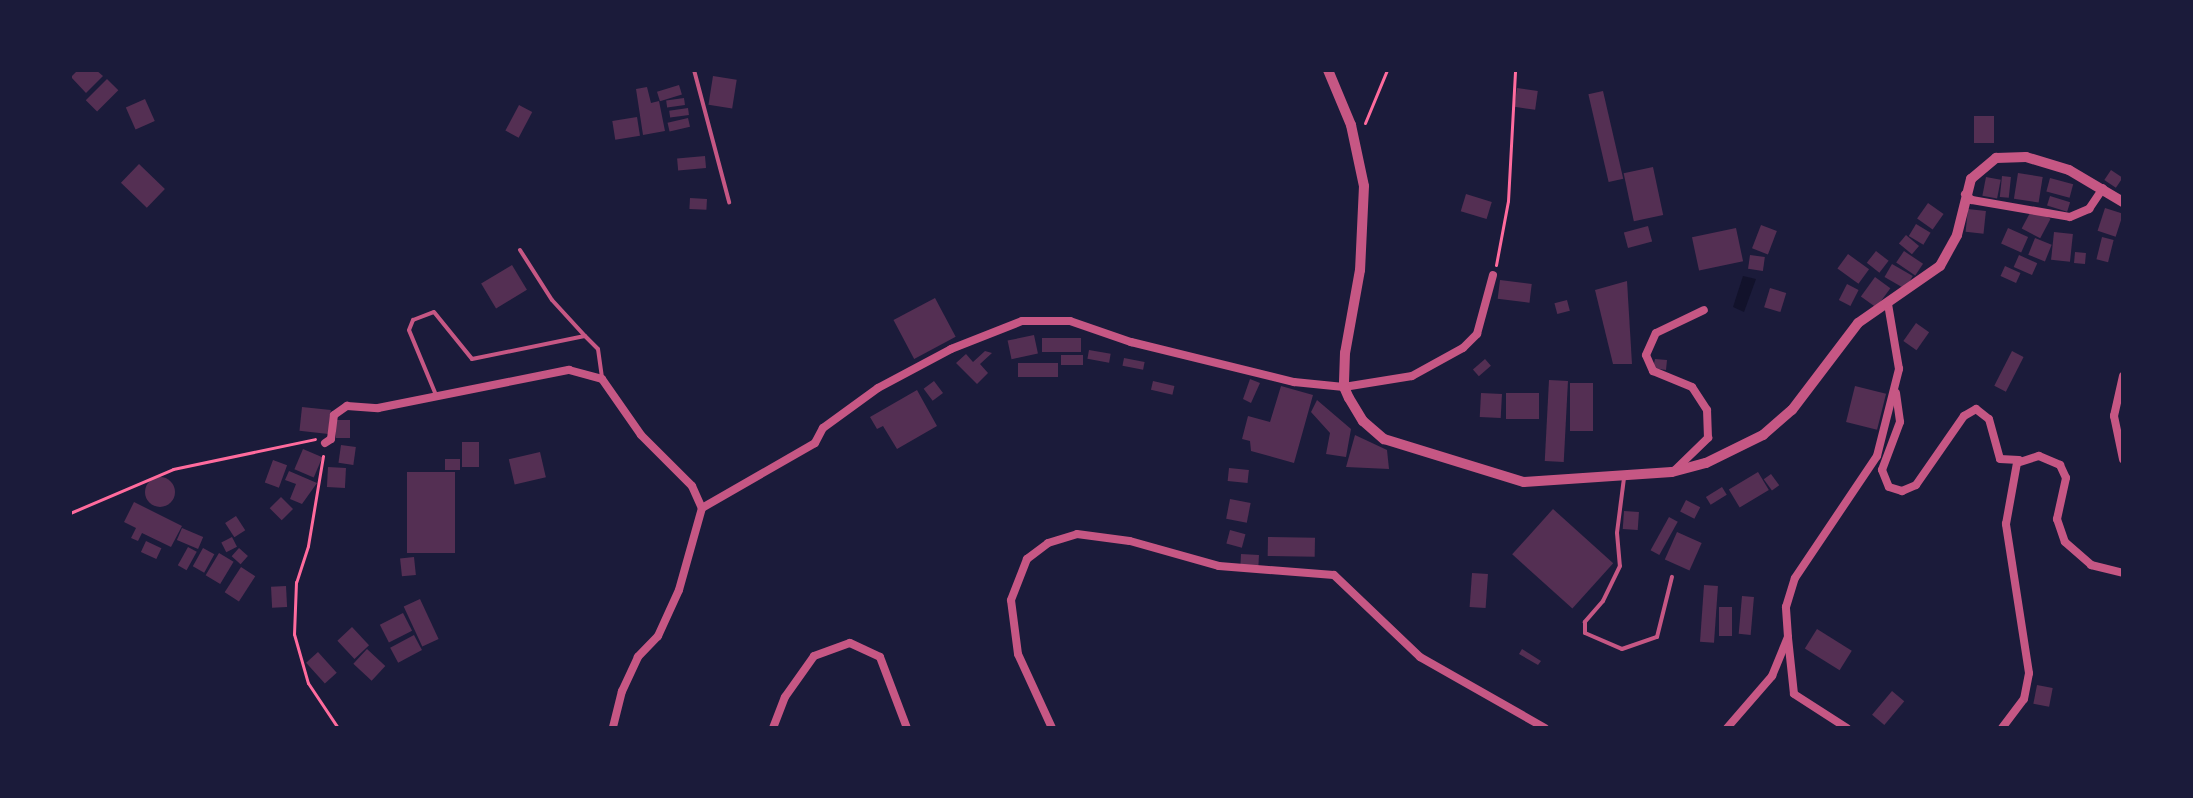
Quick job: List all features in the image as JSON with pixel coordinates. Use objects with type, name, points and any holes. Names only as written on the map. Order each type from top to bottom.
[{"type":"street","points":[[1328,70],[1351,125],[1364,211],[1344,387],[1363,421],[1384,439],[1524,482],[1624,478],[1672,472],[1706,463],[1772,428],[1858,323],[1940,266],[1957,235],[1965,193],[1981,167],[2004,156],[2069,170],[2123,202]]},
{"type":"street","points":[[1965,193],[1972,200],[2070,217],[2089,209],[2103,188]]},
{"type":"street","points":[[702,508],[815,443],[823,428],[878,388],[951,349],[1022,321],[1070,321],[1131,342],[1294,382],[1344,387],[1412,376],[1463,348],[1477,334],[1493,275]]},
{"type":"street","points":[[1888,304],[1898,340],[1896,393],[1900,422],[1882,475],[1889,487],[1902,491],[1916,485],[1964,416],[1976,409],[1989,419],[2000,459],[2004,463],[2039,456],[2060,465],[2066,478],[2057,519],[2065,542],[2091,565],[2123,573]]},
{"type":"street","points":[[1672,472],[1694,456],[1708,438],[1711,423],[1692,387],[1653,371],[1646,355],[1656,333],[1704,310]]},
{"type":"street","points":[[325,443],[330,443],[338,410],[378,408],[569,370],[602,379],[641,435],[692,486],[702,508],[679,590],[658,636],[638,657],[622,691],[613,728]]},
{"type":"street","points":[[2123,376],[2114,416],[2123,459]]},
{"type":"street","points":[[1847,728],[1794,694],[1788,637],[1790,588],[1825,527],[1873,465],[1896,393]]},
{"type":"street","points":[[2002,728],[2024,699],[2029,673],[2006,524],[2012,477],[2020,460]]},
{"type":"street","points":[[1052,728],[1018,654],[1011,600],[1027,559],[1048,543],[1077,534],[1130,541],[1219,566],[1334,575],[1420,657],[1545,728]]},
{"type":"street","points":[[1727,728],[1772,676],[1788,637]]},
{"type":"street","points":[[773,728],[785,697],[814,656],[850,643],[868,646],[880,657],[907,728]]},
{"type":"lane","points":[[694,70],[729,202]]},
{"type":"lane","points":[[520,250],[552,300],[598,349],[602,379]]},
{"type":"lane","points":[[436,395],[409,330],[413,320],[426,313],[440,314],[472,359],[585,336]]},
{"type":"lane","points":[[1624,478],[1617,533],[1620,566],[1603,601],[1585,622],[1585,633],[1622,649],[1657,637],[1672,577]]},
{"type":"path","points":[[1351,125],[1363,127],[1371,116],[1387,70]]},
{"type":"path","points":[[1493,275],[1508,201],[1515,70]]},
{"type":"path","points":[[70,513],[150,476],[206,459],[285,449],[303,439],[325,443],[308,546],[296,582],[294,634],[308,683],[338,728]]},
{"type":"shaded area","points":[[1743,276],[1756,279],[1744,312],[1733,307]]},
{"type":"building","points":[[78,70],[96,70],[103,76],[86,93],[71,77]]},
{"type":"building","points":[[713,76],[737,80],[732,108],[708,105]]},
{"type":"building","points":[[107,79],[118,90],[97,112],[86,100]]},
{"type":"building","points":[[679,85],[682,95],[660,101],[657,92]]},
{"type":"building","points":[[647,87],[651,103],[659,101],[665,131],[643,135],[636,89]]},
{"type":"building","points":[[1517,88],[1538,91],[1535,110],[1514,107]]},
{"type":"building","points":[[1603,91],[1623,179],[1609,182],[1588,94]]},
{"type":"building","points":[[684,98],[685,105],[667,107],[666,101]]},
{"type":"building","points":[[145,99],[155,121],[136,129],[126,108]]},
{"type":"building","points":[[519,105],[532,112],[519,138],[505,131]]},
{"type":"building","points":[[688,108],[689,115],[670,118],[669,111]]},
{"type":"building","points":[[1974,116],[1994,116],[1994,143],[1974,143]]},
{"type":"building","points":[[637,117],[640,136],[615,140],[612,121]]},
{"type":"building","points":[[688,118],[690,127],[670,131],[668,123]]},
{"type":"building","points":[[705,156],[706,168],[678,170],[677,158]]},
{"type":"building","points":[[139,164],[165,189],[147,208],[121,183]]},
{"type":"building","points":[[1653,167],[1663,215],[1634,221],[1624,173]]},
{"type":"building","points":[[2111,170],[2123,178],[2116,188],[2104,180]]},
{"type":"building","points":[[2018,173],[2043,177],[2039,203],[2014,199]]},
{"type":"building","points":[[2002,176],[2011,177],[2009,198],[2000,197]]},
{"type":"building","points":[[1986,177],[2001,180],[1997,199],[1982,196]]},
{"type":"building","points":[[2050,178],[2073,184],[2070,198],[2046,192]]},
{"type":"building","points":[[1466,194],[1492,202],[1487,219],[1461,211]]},
{"type":"building","points":[[2050,196],[2070,202],[2067,212],[2047,206]]},
{"type":"building","points":[[690,198],[707,199],[706,210],[689,209]]},
{"type":"building","points":[[1928,203],[1944,214],[1933,229],[1917,219]]},
{"type":"building","points":[[2105,208],[2123,214],[2116,237],[2098,231]]},
{"type":"building","points":[[1968,209],[1986,211],[1983,234],[1966,232]]},
{"type":"building","points":[[2032,209],[2051,219],[2040,238],[2022,228]]},
{"type":"building","points":[[1916,224],[1931,233],[1923,245],[1909,236]]},
{"type":"building","points":[[1761,225],[1777,231],[1768,254],[1752,248]]},
{"type":"building","points":[[1648,226],[1652,241],[1628,248],[1624,232]]},
{"type":"building","points":[[1736,228],[1743,261],[1699,271],[1692,237]]},
{"type":"building","points":[[2008,228],[2028,237],[2021,252],[2001,244]]},
{"type":"building","points":[[2054,232],[2073,234],[2070,262],[2051,260]]},
{"type":"building","points":[[1906,235],[1919,246],[1912,254],[1899,243]]},
{"type":"building","points":[[2102,237],[2114,240],[2108,262],[2096,259]]},
{"type":"building","points":[[2035,238],[2052,245],[2045,261],[2028,255]]},
{"type":"building","points":[[1876,251],[1889,261],[1879,273],[1867,263]]},
{"type":"building","points":[[1904,251],[1923,264],[1915,275],[1896,263]]},
{"type":"building","points":[[2075,252],[2086,253],[2085,264],[2074,263]]},
{"type":"building","points":[[1848,254],[1869,269],[1858,284],[1837,269]]},
{"type":"building","points":[[1750,255],[1765,257],[1763,271],[1748,269]]},
{"type":"building","points":[[2019,255],[2037,263],[2032,275],[2014,267]]},
{"type":"building","points":[[1892,264],[1913,276],[1905,289],[1884,277]]},
{"type":"building","points":[[512,265],[527,290],[496,308],[481,284]]},
{"type":"building","points":[[2005,266],[2021,273],[2016,283],[2001,276]]},
{"type":"building","points":[[1875,277],[1890,288],[1876,308],[1861,296]]},
{"type":"building","points":[[1500,280],[1532,284],[1529,303],[1498,299]]},
{"type":"building","points":[[1627,281],[1632,364],[1613,364],[1595,290]]},
{"type":"building","points":[[1847,284],[1859,290],[1850,306],[1839,300]]},
{"type":"building","points":[[1770,288],[1786,293],[1780,312],[1764,307]]},
{"type":"building","points":[[935,298],[956,337],[914,359],[894,320]]},
{"type":"building","points":[[1567,300],[1570,311],[1557,314],[1554,303]]},
{"type":"building","points":[[1916,323],[1929,332],[1916,350],[1903,341]]},
{"type":"building","points":[[1034,335],[1038,354],[1012,359],[1008,341]]},
{"type":"building","points":[[1042,338],[1081,338],[1081,352],[1042,352]]},
{"type":"building","points":[[1089,350],[1111,354],[1109,363],[1087,359]]},
{"type":"building","points":[[985,351],[992,353],[980,364],[988,373],[977,384],[956,363],[966,354],[973,362]]},
{"type":"building","points":[[2012,351],[2024,357],[2006,392],[1994,386]]},
{"type":"building","points":[[1061,355],[1083,355],[1083,365],[1061,365]]},
{"type":"building","points":[[1124,358],[1145,362],[1143,370],[1122,366]]},
{"type":"building","points":[[1485,359],[1491,366],[1479,376],[1473,369]]},
{"type":"building","points":[[1655,359],[1667,360],[1666,370],[1653,368]]},
{"type":"building","points":[[1018,363],[1058,363],[1058,377],[1018,377]]},
{"type":"building","points":[[1250,379],[1260,383],[1251,403],[1243,399]]},
{"type":"building","points":[[1549,380],[1568,381],[1564,462],[1545,461]]},
{"type":"building","points":[[934,381],[943,393],[933,401],[924,389]]},
{"type":"building","points":[[1153,381],[1174,386],[1172,395],[1151,390]]},
{"type":"building","points":[[1570,383],[1593,383],[1593,431],[1570,431]]},
{"type":"building","points":[[1281,386],[1313,395],[1294,463],[1251,451],[1250,441],[1242,439],[1248,416],[1270,422]]},
{"type":"building","points":[[1855,386],[1886,394],[1877,430],[1846,422]]},
{"type":"building","points":[[917,390],[937,426],[897,449],[883,426],[877,429],[870,417]]},
{"type":"building","points":[[1481,393],[1502,394],[1501,418],[1480,417]]},
{"type":"building","points":[[1506,393],[1539,393],[1539,419],[1506,419]]},
{"type":"building","points":[[1317,400],[1351,429],[1346,457],[1326,454],[1330,433],[1311,412]]},
{"type":"building","points":[[302,407],[331,410],[328,434],[299,431]]},
{"type":"building","points":[[336,420],[350,420],[350,438],[336,438]]},
{"type":"building","points":[[1355,435],[1387,450],[1389,469],[1346,467]]},
{"type":"building","points":[[462,442],[479,442],[479,467],[462,467]]},
{"type":"building","points":[[341,445],[356,447],[353,465],[338,463]]},
{"type":"building","points":[[303,449],[322,457],[314,477],[294,469]]},
{"type":"building","points":[[540,452],[546,477],[515,485],[509,459]]},
{"type":"building","points":[[445,459],[460,459],[460,470],[445,470]]},
{"type":"building","points":[[273,460],[287,465],[279,488],[265,483]]},
{"type":"building","points":[[328,467],[346,468],[345,488],[327,487]]},
{"type":"building","points":[[1229,468],[1249,470],[1248,483],[1228,481]]},
{"type":"building","points":[[289,471],[317,483],[302,504],[290,499],[296,484],[285,480]]},
{"type":"building","points":[[407,472],[455,472],[455,553],[407,553]]},
{"type":"building","points":[[1758,472],[1769,490],[1740,508],[1729,490]]},
{"type":"building","points":[[1771,474],[1779,485],[1772,491],[1764,479]]},
{"type":"building","points":[[160,477],[171,481],[175,492],[171,503],[160,507],[149,503],[145,492],[149,481]]},
{"type":"building","points":[[1722,487],[1727,495],[1711,505],[1706,497]]},
{"type":"building","points":[[281,497],[293,509],[282,520],[270,508]]},
{"type":"building","points":[[1230,499],[1251,503],[1247,523],[1226,519]]},
{"type":"building","points":[[1686,500],[1700,507],[1694,519],[1680,512]]},
{"type":"building","points":[[134,502],[182,526],[171,547],[142,533],[138,541],[131,538],[136,528],[124,522]]},
{"type":"building","points":[[1553,509],[1613,563],[1572,609],[1512,554]]},
{"type":"building","points":[[1624,511],[1639,512],[1638,530],[1623,529]]},
{"type":"building","points":[[236,516],[245,530],[234,537],[225,523]]},
{"type":"building","points":[[1669,517],[1678,522],[1659,555],[1651,550]]},
{"type":"building","points":[[182,528],[203,537],[198,549],[177,540]]},
{"type":"building","points":[[1230,530],[1245,534],[1242,548],[1226,544]]},
{"type":"building","points":[[1677,532],[1702,543],[1689,570],[1665,559]]},
{"type":"building","points":[[232,537],[237,547],[226,552],[221,542]]},
{"type":"building","points":[[1268,537],[1315,538],[1315,557],[1268,556]]},
{"type":"building","points":[[146,541],[161,548],[156,559],[141,552]]},
{"type":"building","points":[[188,547],[197,552],[187,570],[178,565]]},
{"type":"building","points":[[203,548],[214,554],[204,573],[193,566]]},
{"type":"building","points":[[239,548],[248,556],[241,564],[232,556]]},
{"type":"building","points":[[219,553],[234,562],[220,584],[206,575]]},
{"type":"building","points":[[1241,554],[1259,555],[1258,566],[1240,565]]},
{"type":"building","points":[[414,557],[416,575],[402,576],[400,558]]},
{"type":"building","points":[[241,567],[255,576],[239,601],[225,592]]},
{"type":"building","points":[[1472,573],[1488,574],[1486,608],[1470,607]]},
{"type":"building","points":[[1704,585],[1718,586],[1714,643],[1700,642]]},
{"type":"building","points":[[286,586],[287,607],[272,608],[271,587]]},
{"type":"building","points":[[1742,596],[1754,597],[1751,635],[1739,634]]},
{"type":"building","points":[[420,599],[439,639],[422,646],[404,607]]},
{"type":"building","points":[[1719,607],[1732,607],[1732,636],[1719,636]]},
{"type":"building","points":[[403,613],[412,631],[389,643],[380,625]]},
{"type":"building","points":[[352,627],[369,645],[354,659],[337,641]]},
{"type":"building","points":[[1817,629],[1852,651],[1840,670],[1805,649]]},
{"type":"building","points":[[414,635],[422,650],[398,663],[390,648]]},
{"type":"building","points":[[367,649],[385,666],[372,681],[353,664]]},
{"type":"building","points":[[1522,649],[1541,661],[1538,665],[1519,654]]},
{"type":"building","points":[[318,652],[337,673],[325,684],[306,663]]},
{"type":"building","points":[[2037,685],[2053,688],[2049,707],[2033,704]]},
{"type":"building","points":[[1892,691],[1904,701],[1884,725],[1872,715]]}]
